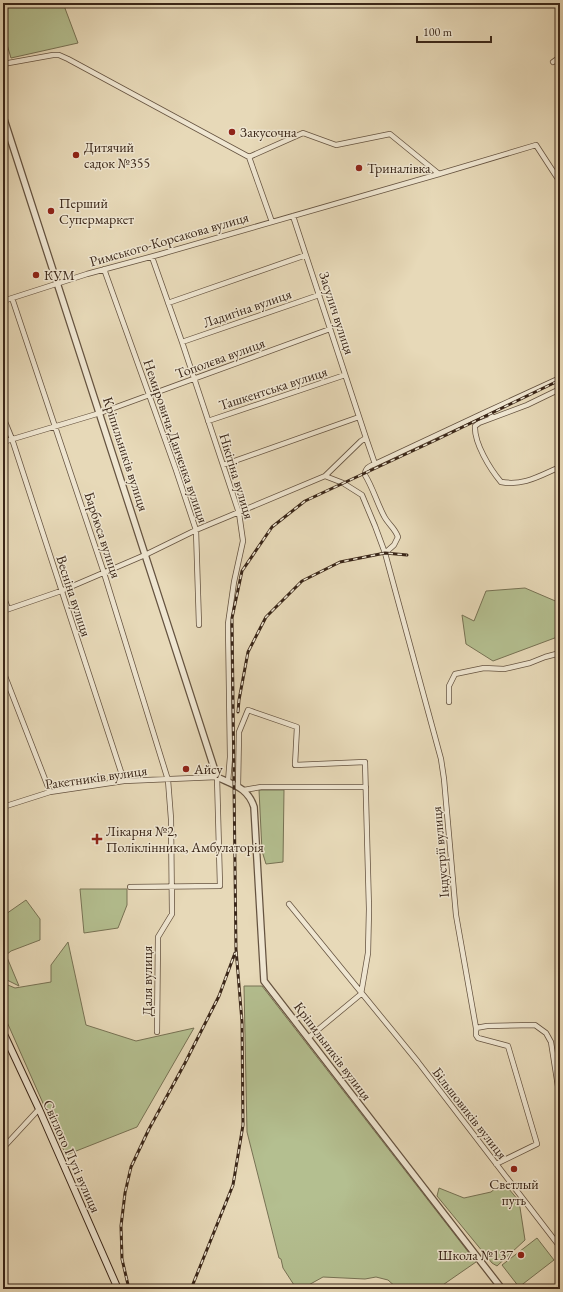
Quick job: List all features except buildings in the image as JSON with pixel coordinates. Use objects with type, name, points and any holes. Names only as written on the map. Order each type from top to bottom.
[{"type":"main road","name":"Світлого Путі вулиця","points":[[3,1032],[39,1109],[118,1289]]},
{"type":"street","points":[[3,64],[59,55],[249,157],[303,133],[336,145],[390,134],[439,174]]},
{"type":"street","points":[[553,62],[560,57]]},
{"type":"street","name":"Кріпильників вулиця","points":[[3,116],[217,777]]},
{"type":"street","name":"Римського-Корсакова вулиця","points":[[3,301],[104,269],[152,257],[439,174],[536,144],[560,182]]},
{"type":"street","name":"Римського-Корсакова вулиця","points":[[249,157],[272,222]]},
{"type":"street","name":"Засулич вулиця","points":[[293,216],[375,464]]},
{"type":"street","points":[[168,303],[306,255]]},
{"type":"street","name":"Нікітіна вулиця","points":[[152,257],[239,512],[243,540],[234,582],[228,624],[230,757],[228,782]]},
{"type":"street","name":"Немировича-Данченка вулиця","points":[[104,269],[196,530],[199,625]]},
{"type":"street","name":"Ладигіна вулиця","points":[[182,342],[319,295]]},
{"type":"street","name":"Барбюса вулиця","points":[[12,298],[104,572],[168,780]]},
{"type":"street","name":"Тополєва вулиця","points":[[3,442],[100,413],[330,329]]},
{"type":"street","name":"Ташкентська вулиця","points":[[208,421],[345,375]]},
{"type":"street","points":[[385,553],[394,545],[398,537],[396,532],[384,517],[365,475],[365,470],[368,467],[560,378]]},
{"type":"street","points":[[560,389],[527,405],[493,417],[475,426],[477,440],[486,461],[500,482],[508,483],[529,481],[560,467]]},
{"type":"street","points":[[486,412],[493,417]]},
{"type":"street","name":"Весніна вулиця","points":[[3,417],[12,439],[124,781]]},
{"type":"street","points":[[223,465],[359,417]]},
{"type":"street","points":[[3,595],[5,610],[61,591],[146,555],[196,530],[325,476],[366,438]]},
{"type":"street","name":"Індустрії вулиця","points":[[325,476],[343,483],[362,496],[385,553],[441,759],[445,787],[456,915],[476,1028]]},
{"type":"street","points":[[449,702],[449,686],[456,674],[484,668],[504,669],[530,663],[560,653]]},
{"type":"street","points":[[3,671],[50,792]]},
{"type":"street","points":[[241,788],[239,732],[248,710],[297,727],[295,764],[365,762],[369,924],[368,953],[361,994],[308,1038]]},
{"type":"street","points":[[130,887],[220,886],[217,777],[241,788],[366,787]]},
{"type":"street","name":"Ракетників вулиця","points":[[4,805],[50,792],[124,781],[217,777]]},
{"type":"street","name":"Даля вулиця","points":[[157,1032],[158,937],[172,914],[173,886],[171,819],[168,780]]},
{"type":"street","name":"Кріпильників вулиця","points":[[241,788],[252,799],[254,807],[264,981],[502,1289]]},
{"type":"street","name":"Більшовиків вулиця","points":[[288,904],[418,1062],[560,1247]]},
{"type":"street","points":[[496,1164],[537,1144],[508,1046],[478,1038],[476,1035],[476,1028],[536,1025],[541,1028],[551,1042],[560,1099]]},
{"type":"street","points":[[3,1148],[39,1109]]},
{"type":"green space","points":[[20,3],[63,3],[78,43],[11,58],[3,31],[3,10]]},
{"type":"green space","points":[[525,588],[560,603],[560,636],[493,661],[466,644],[462,615],[474,621],[486,591]]},
{"type":"green space","points":[[259,790],[284,790],[283,862],[266,864],[262,851]]},
{"type":"green space","points":[[80,889],[127,889],[127,905],[118,928],[84,933]]},
{"type":"green space","points":[[26,900],[40,919],[40,940],[11,951],[6,955],[19,986],[3,978],[3,916]]},
{"type":"green space","points":[[68,942],[86,1025],[136,1041],[194,1028],[137,1127],[66,1155],[3,1013],[3,983],[15,988],[51,982],[51,965]]},
{"type":"green space","points":[[244,986],[262,986],[476,1262],[437,1289],[398,1289],[388,1280],[376,1277],[365,1279],[323,1277],[305,1287],[294,1285],[283,1268],[281,1259],[279,1258],[247,1132]]},
{"type":"green space","points":[[503,1182],[519,1201],[525,1240],[497,1266],[492,1263],[437,1196],[439,1188],[464,1198],[491,1192]]},
{"type":"green space","points":[[537,1238],[554,1260],[519,1287],[502,1265]]},
{"type":"railway","points":[[191,1289],[233,1185],[243,1125],[242,1022],[236,949],[232,618],[242,571],[272,527],[305,501],[560,380]]},
{"type":"railway","points":[[238,712],[248,652],[266,617],[302,581],[340,562],[385,553],[407,555]]},
{"type":"railway","points":[[129,1289],[122,1259],[121,1226],[125,1193],[131,1167],[149,1129],[219,996],[235,953]]},
{"type":"place","name":"Закусочна","points":[[232,132]]},
{"type":"place","name":"Дитячий садок №355","points":[[76,155]]},
{"type":"place","name":"Триналівка","points":[[359,168]]},
{"type":"place","name":"Перший Супермаркет","points":[[51,211]]},
{"type":"place","name":"КУМ","points":[[36,275]]},
{"type":"place","name":"Айсу","points":[[186,769]]},
{"type":"place","name":"Лікарня №2, Поліклінника, Амбулаторія","points":[[97,839]]},
{"type":"place","name":"Светлый путь","points":[[514,1169]]},
{"type":"place","name":"Школа №137","points":[[521,1255]]}]
